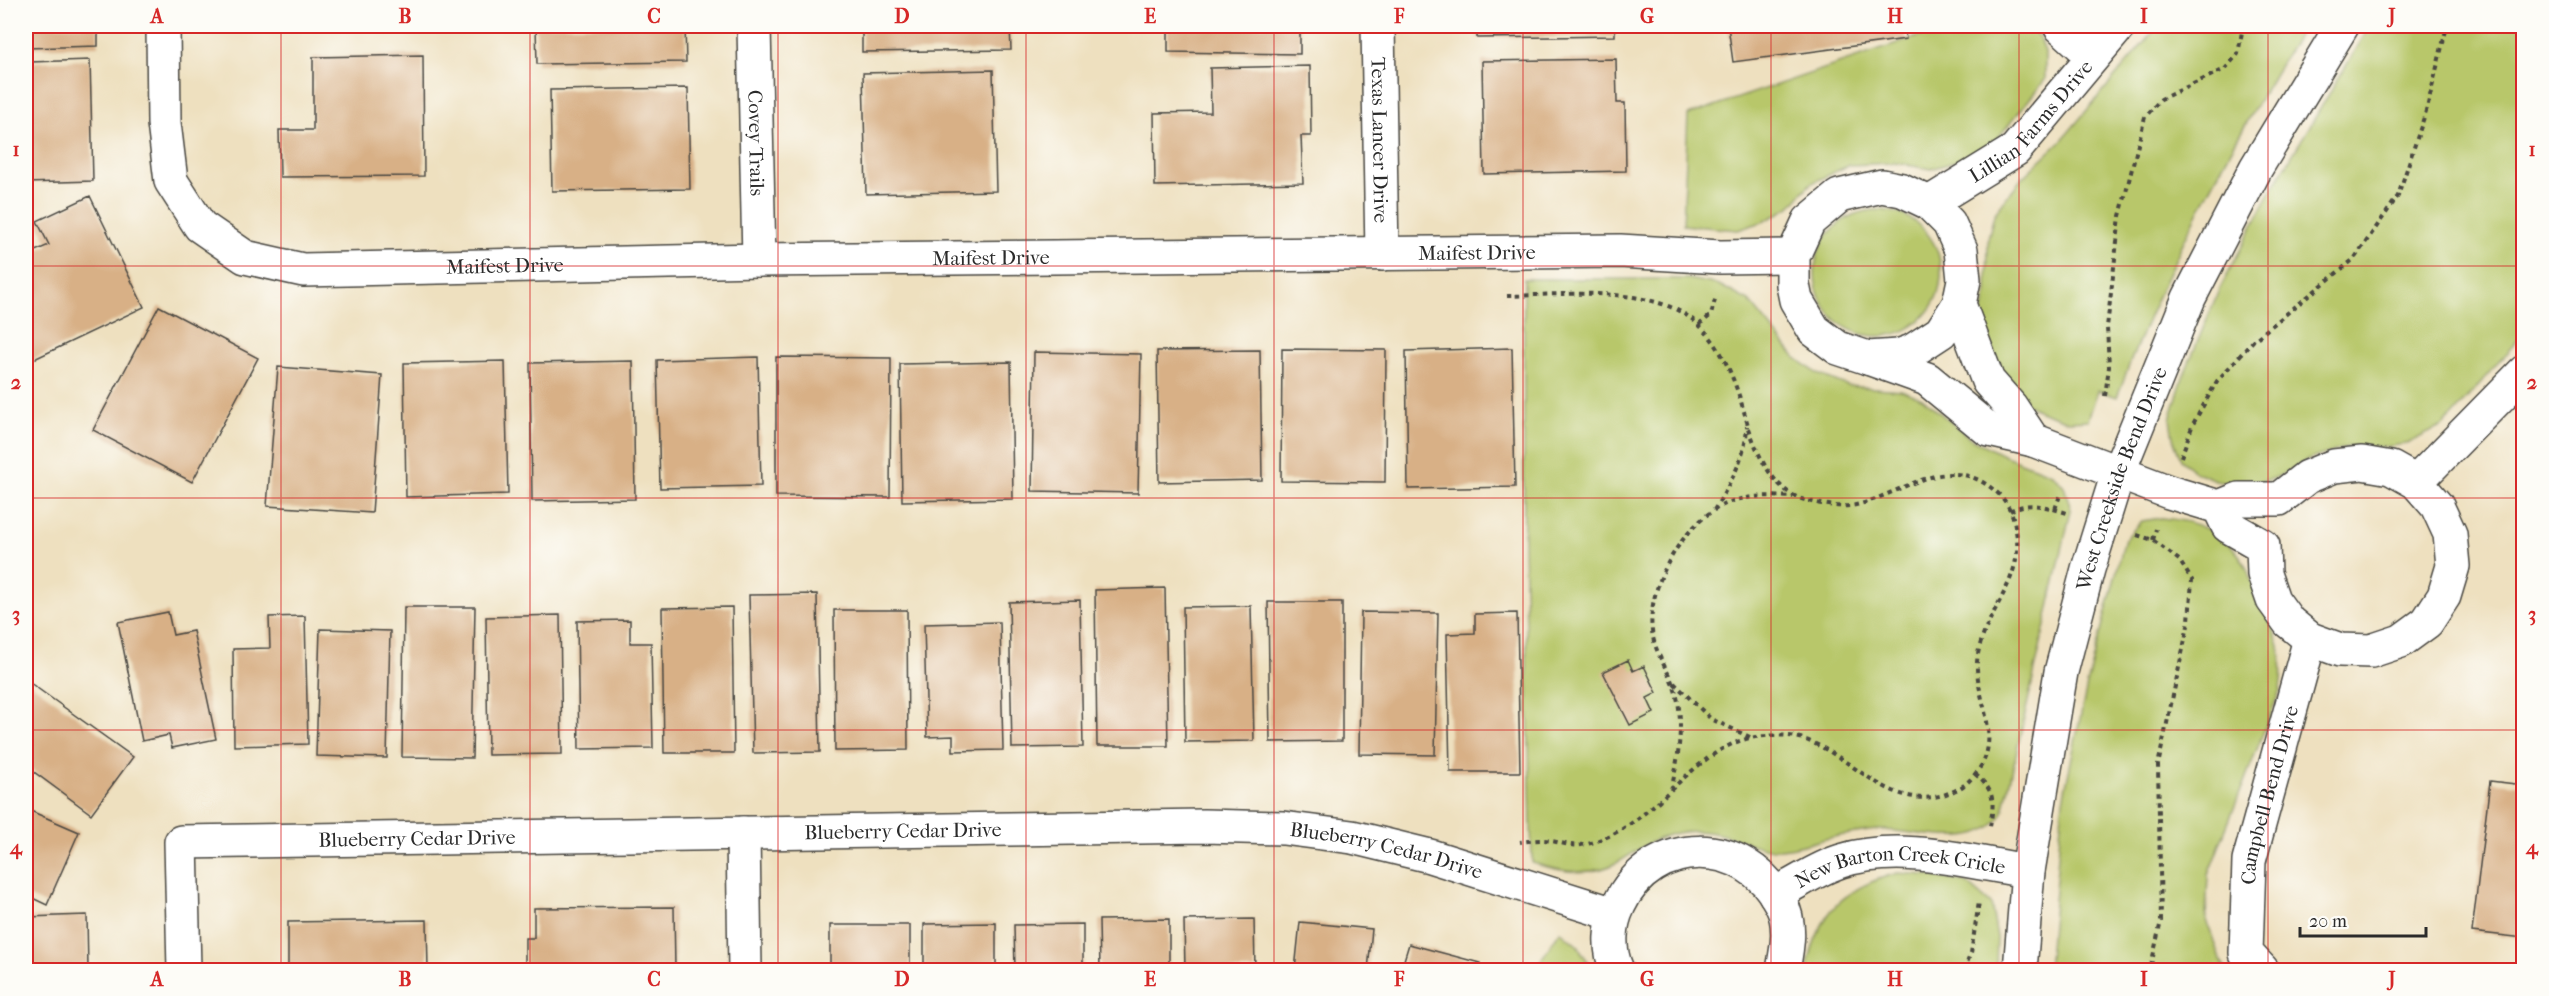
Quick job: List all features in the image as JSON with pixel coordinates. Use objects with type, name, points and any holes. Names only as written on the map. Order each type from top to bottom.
[{"type":"street","name":"Maifest Drive","points":[[163,26],[164,123],[171,181],[200,226],[245,256],[303,270],[759,260],[1620,251],[1720,256],[1793,256]]},
{"type":"street","name":"Covey Trails","points":[[754,26],[759,260]]},
{"type":"street","name":"Texas Lancer Drive","points":[[1378,26],[1382,254]]},
{"type":"street","points":[[2060,26],[2093,56]]},
{"type":"street","name":"Lillian Farms Drive","points":[[1929,203],[2015,150],[2119,26]]},
{"type":"street","name":"West Creekside Bend Drive","points":[[2020,970],[2028,871],[2061,672],[2101,525],[2118,473],[2189,298],[2256,168],[2342,26]]},
{"type":"street","points":[[1868,358],[1898,356],[1912,351],[1941,332],[1959,304],[1964,280],[1961,250],[1948,223],[1929,203],[1902,190],[1882,186],[1839,195],[1809,221],[1793,256],[1793,285],[1796,300],[1814,330],[1838,348],[1927,379],[1989,430],[2034,440],[2169,492],[2219,507],[2239,499],[2279,499],[2307,477],[2334,466],[2362,463],[2391,468],[2416,483],[2437,506],[2450,534],[2453,566],[2444,596],[2427,622],[2401,641],[2371,651],[2340,650],[2310,639],[2289,622],[2273,600],[2264,574],[2263,546],[2228,526],[2219,507]]},
{"type":"street","points":[[1959,304],[1988,381],[2011,407],[2034,440]]},
{"type":"street","points":[[2416,483],[2523,372]]},
{"type":"street","name":"Campbell Bend Drive","points":[[2254,962],[2249,861],[2310,639]]},
{"type":"street","name":"Blueberry Cedar Drive","points":[[184,970],[181,842],[1204,826],[1283,828],[1352,837],[1430,856],[1614,914]]},
{"type":"street","points":[[743,833],[745,970]]},
{"type":"street","name":"New Barton Creek Cricle","points":[[1617,970],[1611,958],[1612,920],[1627,887],[1655,862],[1691,851],[1729,856],[1760,875],[1775,894],[1782,905],[1789,941],[1783,970]]},
{"type":"street","name":"New Barton Creek Cricle","points":[[1775,894],[1840,861],[1877,854],[1906,853],[2028,871]]},
{"type":"path","points":[[2104,402],[2109,367],[2107,327],[2120,216],[2145,117],[2161,99],[2225,69],[2238,54],[2243,26]]},
{"type":"path","points":[[2153,540],[2193,424],[2217,381],[2253,341],[2354,259],[2398,195],[2427,108],[2447,26]]},
{"type":"path","points":[[1699,325],[1711,315],[1717,292]]},
{"type":"path","points":[[1507,296],[1623,296],[1660,304],[1683,313],[1699,325],[1721,352],[1732,375],[1760,456],[1779,485],[1796,497]]},
{"type":"path","points":[[1747,422],[1746,440],[1741,458],[1714,511],[1678,546],[1659,577],[1653,597],[1652,632],[1655,647],[1672,680],[1686,697],[1712,719],[1750,737]]},
{"type":"path","points":[[1514,842],[1542,840],[1581,845],[1594,842],[1636,822],[1707,760],[1750,737],[1801,738],[1820,747],[1880,785],[1897,793],[1922,799],[1954,791],[1965,785],[1986,756],[1989,741],[1977,659],[1989,623],[2008,588],[2014,571],[2018,544],[2010,511],[1996,491],[1971,477],[1956,474],[1923,478],[1882,496],[1848,506],[1831,506],[1796,497],[1771,496],[1741,499],[1714,511]]},
{"type":"path","points":[[2055,509],[2062,490]]},
{"type":"path","points":[[2010,511],[2030,504],[2055,509],[2153,540],[2179,560],[2192,580],[2189,621],[2158,765],[2161,921],[2150,970]]},
{"type":"path","points":[[1671,790],[1676,771],[1679,729],[1672,680]]},
{"type":"path","points":[[1975,774],[1985,783],[1993,797],[1991,825]]},
{"type":"path","points":[[1964,970],[1971,953],[1979,901]]},
{"type":"green space","points":[[1950,26],[2027,26],[2040,38],[2045,52],[2045,80],[1993,144],[1967,158],[1931,169],[1894,163],[1849,165],[1810,184],[1790,207],[1765,221],[1738,230],[1683,225],[1688,115]]},
{"type":"green space","points":[[2158,26],[2304,26],[2251,115],[2201,207],[2156,300],[2117,397],[2098,390],[2088,420],[2068,421],[2037,410],[2015,398],[1986,346],[1982,313],[1987,291],[1988,238],[1994,215],[2005,199],[2023,177],[2061,141]]},
{"type":"green space","points":[[2370,26],[2523,26],[2523,334],[2443,426],[2406,444],[2384,447],[2347,447],[2310,459],[2275,478],[2247,485],[2215,480],[2194,471],[2181,460],[2173,438],[2170,419],[2183,377],[2218,292],[2273,187]]},
{"type":"green space","points":[[1878,210],[1902,215],[1923,228],[1936,249],[1941,273],[1936,297],[1923,318],[1902,331],[1878,336],[1854,331],[1833,318],[1820,297],[1815,273],[1820,249],[1833,228],[1854,215]]},
{"type":"green space","points":[[1524,279],[1689,279],[1719,285],[1749,301],[1795,357],[1818,374],[1848,386],[1901,390],[1922,398],[1970,438],[2003,455],[2052,474],[2064,486],[2071,510],[2003,812],[1993,825],[1981,832],[1965,836],[1872,830],[1779,849],[1763,848],[1710,832],[1693,831],[1660,838],[1620,861],[1598,870],[1566,871],[1532,863],[1524,547]]},
{"type":"green space","points":[[2161,518],[2198,525],[2209,530],[2229,544],[2238,554],[2245,565],[2278,643],[2282,664],[2280,690],[2208,875],[2206,917],[2219,957],[2227,970],[2048,970],[2063,800],[2087,685],[2125,539],[2142,521]]},
{"type":"green space","points":[[1898,873],[1927,875],[1967,883],[1991,904],[1997,937],[1996,970],[1807,970],[1818,933],[1836,906],[1847,895],[1862,886]]},
{"type":"green space","points":[[1560,931],[1578,946],[1593,970],[1534,970]]},
{"type":"building","points":[[26,26],[98,26],[98,46],[26,48]]},
{"type":"building","points":[[536,26],[685,26],[686,62],[537,64]]},
{"type":"building","points":[[862,26],[1010,26],[1011,50],[862,52]]},
{"type":"building","points":[[1168,26],[1300,26],[1300,54],[1168,52]]},
{"type":"building","points":[[1477,26],[1615,26],[1615,36],[1477,38]]},
{"type":"building","points":[[1728,26],[1904,26],[1906,39],[1733,62]]},
{"type":"building","points":[[423,55],[424,176],[280,177],[279,130],[313,130],[313,57]]},
{"type":"building","points":[[1616,59],[1617,103],[1625,103],[1626,171],[1484,174],[1482,61]]},
{"type":"building","points":[[90,60],[93,181],[26,183],[26,82],[31,82],[30,62]]},
{"type":"building","points":[[1310,66],[1311,136],[1301,136],[1303,183],[1155,186],[1154,113],[1211,112],[1210,68]]},
{"type":"building","points":[[993,70],[996,191],[866,194],[863,73]]},
{"type":"building","points":[[688,88],[690,189],[552,191],[550,90]]},
{"type":"building","points":[[90,196],[144,307],[26,363],[26,255],[49,245],[37,221]]},
{"type":"building","points":[[159,306],[258,358],[192,482],[93,430]]},
{"type":"building","points":[[1512,348],[1515,487],[1408,489],[1406,351]]},
{"type":"building","points":[[1282,349],[1386,350],[1385,482],[1281,481]]},
{"type":"building","points":[[1260,350],[1262,480],[1159,482],[1157,351]]},
{"type":"building","points":[[1034,352],[1141,354],[1138,493],[1032,491]]},
{"type":"building","points":[[758,357],[761,486],[660,488],[657,360]]},
{"type":"building","points":[[776,357],[891,358],[890,497],[776,496]]},
{"type":"building","points":[[505,361],[508,494],[406,497],[404,363]]},
{"type":"building","points":[[633,361],[635,499],[532,501],[530,363]]},
{"type":"building","points":[[1011,362],[1013,499],[902,501],[900,364]]},
{"type":"building","points":[[278,367],[382,375],[372,513],[267,506]]},
{"type":"building","points":[[1165,588],[1168,746],[1097,746],[1095,590]]},
{"type":"building","points":[[817,594],[820,752],[753,753],[749,595]]},
{"type":"building","points":[[1080,600],[1083,747],[1012,748],[1009,602]]},
{"type":"building","points":[[1268,602],[1342,602],[1342,741],[1270,742]]},
{"type":"building","points":[[1251,606],[1254,741],[1185,742],[1183,607]]},
{"type":"building","points":[[404,607],[475,607],[472,758],[402,757]]},
{"type":"building","points":[[732,607],[734,753],[664,753],[662,608]]},
{"type":"building","points":[[834,610],[907,610],[908,750],[835,751]]},
{"type":"building","points":[[168,612],[173,635],[193,631],[216,739],[172,748],[169,735],[142,741],[118,622]]},
{"type":"building","points":[[1361,612],[1438,613],[1435,755],[1359,754]]},
{"type":"building","points":[[1517,613],[1520,772],[1450,772],[1447,634],[1475,633],[1475,614]]},
{"type":"building","points":[[560,615],[562,754],[488,755],[486,617]]},
{"type":"building","points":[[305,616],[308,744],[234,746],[233,649],[270,648],[269,617]]},
{"type":"building","points":[[630,620],[630,643],[651,643],[653,748],[579,749],[577,621]]},
{"type":"building","points":[[1000,622],[1003,750],[953,751],[953,736],[927,737],[924,624]]},
{"type":"building","points":[[320,629],[390,631],[387,758],[316,756]]},
{"type":"building","points":[[1628,660],[1633,671],[1644,666],[1657,693],[1647,698],[1654,713],[1630,725],[1603,672]]},
{"type":"building","points":[[26,680],[133,757],[91,814],[26,766]]},
{"type":"building","points":[[2490,781],[2524,785],[2524,938],[2472,932]]},
{"type":"building","points":[[26,809],[79,832],[47,905],[26,895]]},
{"type":"building","points":[[674,907],[675,970],[525,970],[525,938],[534,938],[534,908]]},
{"type":"building","points":[[87,915],[88,970],[26,970],[26,917]]},
{"type":"building","points":[[1169,919],[1169,970],[1100,970],[1099,920]]},
{"type":"building","points":[[1254,919],[1255,970],[1185,970],[1184,920]]},
{"type":"building","points":[[427,920],[428,970],[288,970],[288,922]]},
{"type":"building","points":[[1300,922],[1372,929],[1368,970],[1295,970]]},
{"type":"building","points":[[996,923],[996,970],[924,970],[924,924]]},
{"type":"building","points":[[1083,924],[1083,970],[1015,970],[1014,925]]},
{"type":"building","points":[[830,925],[910,925],[910,970],[830,970]]},
{"type":"building","points":[[1409,944],[1480,963],[1478,970],[1401,970]]}]
